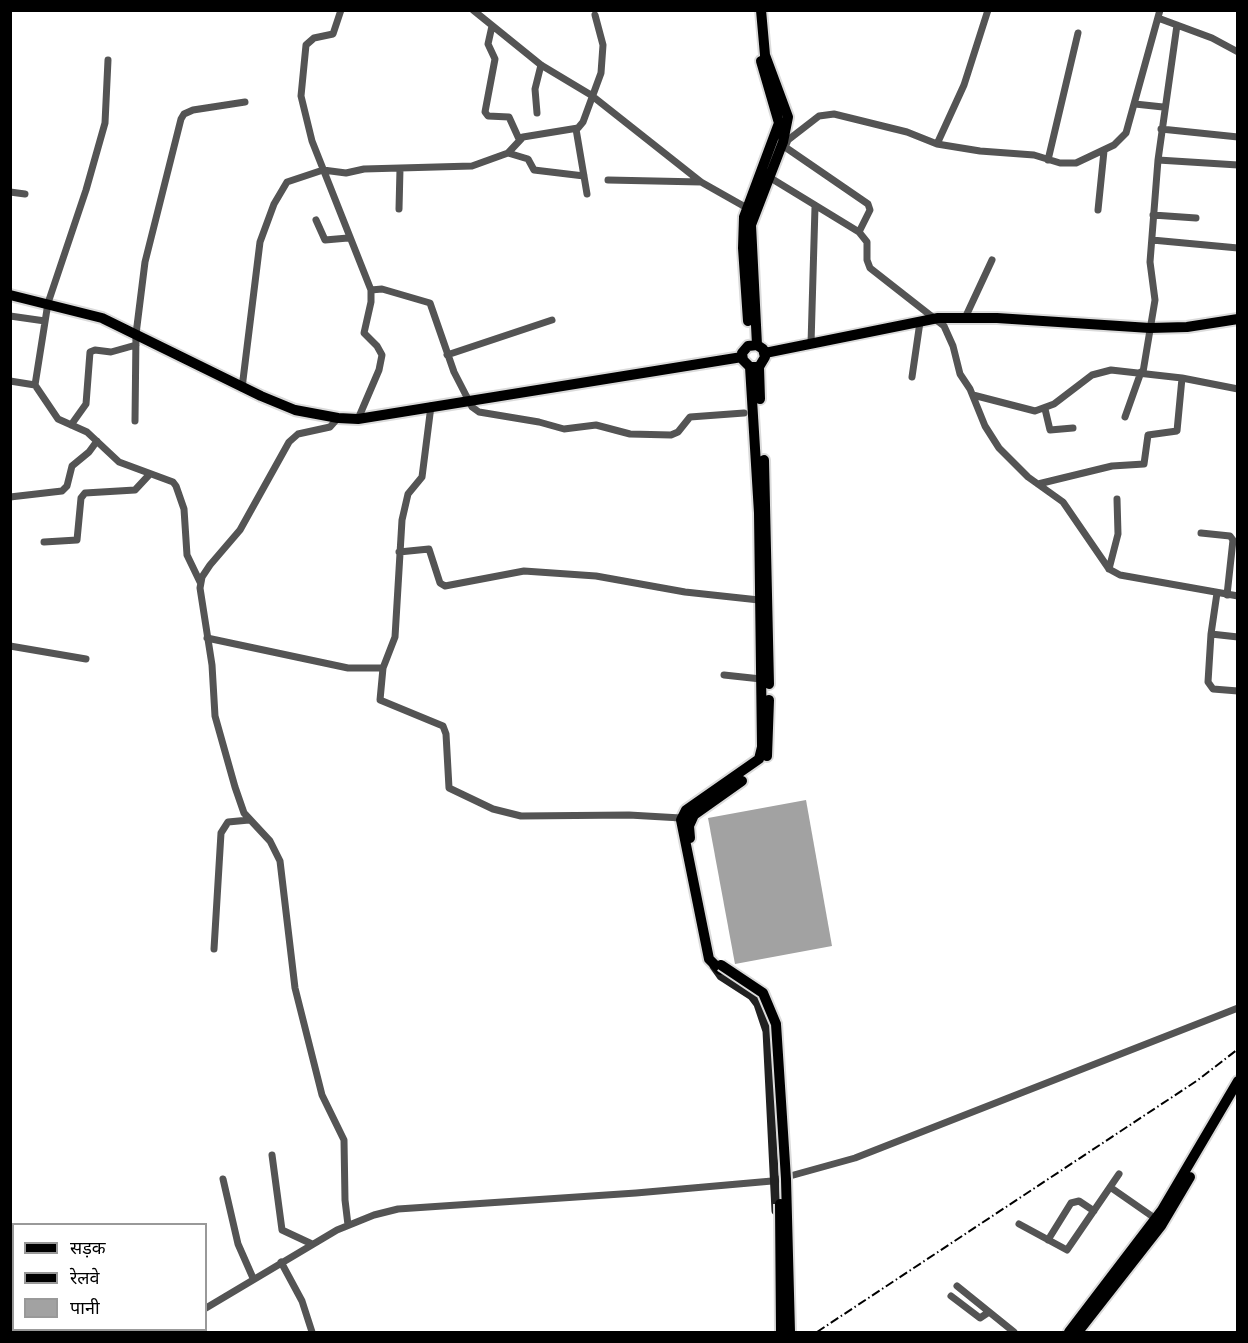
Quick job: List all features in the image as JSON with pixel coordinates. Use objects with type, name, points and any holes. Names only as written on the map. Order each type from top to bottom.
[{"type":"main road","points":[[754,10],[757,42],[765,79],[777,110],[779,123],[744,217],[742,248],[757,348],[764,361],[754,367]]},
{"type":"main road","points":[[757,348],[751,225],[783,142],[788,117],[765,55],[761,10]]},
{"type":"main road","points":[[10,295],[102,318],[136,339],[242,388],[295,410],[338,418],[358,419],[742,357],[754,367],[767,507],[769,749],[765,762],[757,770],[693,815],[689,826],[711,945],[718,965],[752,990],[763,1004],[771,1024],[780,1179],[779,1332]]},
{"type":"main road","points":[[742,357],[744,349],[811,344],[938,318],[1150,328],[1187,327],[1238,319]]},
{"type":"main road","points":[[754,367],[759,513],[762,747],[759,759],[686,810],[681,818],[709,959],[763,993],[776,1024],[786,1179],[791,1332]]},
{"type":"main road","points":[[1078,1332],[1141,1246],[1238,1081]]},
{"type":"main road","points":[[1069,1332],[1167,1217],[1238,1094]]},
{"type":"street","points":[[341,10],[336,31],[311,39],[304,51],[302,96],[312,141],[348,238],[371,290],[371,302],[364,333],[380,350],[382,361],[358,419]]},
{"type":"street","points":[[473,10],[542,65],[591,95],[701,182],[747,208]]},
{"type":"street","points":[[937,144],[964,85],[988,10]]},
{"type":"street","points":[[859,232],[870,210],[868,204],[786,149],[788,140],[819,116],[829,113],[908,132],[937,144],[980,151],[1016,153],[1070,164],[1104,151],[1126,133],[1159,14],[1177,25],[1212,38],[1238,52]]},
{"type":"street","points":[[242,388],[256,265],[273,204],[287,182],[323,170],[346,173],[364,169],[400,169],[434,165],[472,166],[508,153],[519,139],[576,129],[583,122],[591,95],[599,80],[603,52],[595,15]]},
{"type":"street","points":[[1125,417],[1142,372],[1155,300],[1150,262],[1153,215],[1163,107],[1177,25]]},
{"type":"street","points":[[492,26],[488,44],[495,59],[485,112],[488,116],[509,117],[519,139]]},
{"type":"street","points":[[1048,160],[1078,33]]},
{"type":"street","points":[[108,60],[105,123],[48,303],[35,386],[53,414],[83,430],[119,462],[172,482],[178,490],[184,508],[186,550],[200,582],[215,716],[241,806],[249,820],[270,841],[280,861],[294,988],[322,1095],[344,1140],[345,1207],[348,1224]]},
{"type":"street","points":[[537,113],[535,90],[542,65]]},
{"type":"street","points":[[135,421],[136,339],[145,262],[181,119],[193,110],[245,102]]},
{"type":"street","points":[[1135,104],[1163,107]]},
{"type":"street","points":[[576,129],[587,194]]},
{"type":"street","points":[[1161,129],[1238,137]]},
{"type":"street","points":[[1098,210],[1104,151]]},
{"type":"street","points":[[508,153],[528,159],[534,170],[584,176]]},
{"type":"street","points":[[1158,160],[1238,165]]},
{"type":"street","points":[[399,209],[400,169]]},
{"type":"street","points":[[769,177],[859,232],[867,242],[867,260],[870,268],[938,318],[950,334],[960,374],[973,395],[985,426],[999,448],[1015,466],[1070,510],[1109,570],[1120,575],[1238,596]]},
{"type":"street","points":[[608,180],[701,182]]},
{"type":"street","points":[[10,192],[25,194]]},
{"type":"street","points":[[811,344],[815,207]]},
{"type":"street","points":[[1153,215],[1196,218]]},
{"type":"street","points":[[316,220],[325,240],[348,238]]},
{"type":"street","points":[[1152,240],[1238,248]]},
{"type":"street","points":[[965,318],[992,260]]},
{"type":"street","points":[[371,290],[382,289],[430,303],[447,355],[468,400],[479,412],[564,429],[596,425],[630,434],[656,435],[675,434],[690,417],[744,412]]},
{"type":"street","points":[[10,316],[45,321]]},
{"type":"street","points":[[447,355],[552,320]]},
{"type":"street","points":[[912,377],[920,322]]},
{"type":"street","points":[[72,425],[87,404],[90,352],[95,350],[111,352],[136,339]]},
{"type":"street","points":[[973,395],[1026,411],[1045,409],[1077,384],[1102,371],[1142,372],[1238,389]]},
{"type":"street","points":[[1038,484],[1112,466],[1144,464],[1148,435],[1177,432],[1182,378]]},
{"type":"street","points":[[10,381],[35,386]]},
{"type":"street","points":[[431,406],[423,477],[420,484],[408,494],[399,552],[395,637],[383,668],[379,698],[382,703],[437,722],[445,730],[447,782],[452,790],[493,809],[521,816],[629,815],[681,818]]},
{"type":"street","points":[[1045,409],[1050,430],[1073,428]]},
{"type":"street","points":[[200,582],[210,565],[240,530],[289,442],[298,434],[330,427],[338,418]]},
{"type":"street","points":[[10,497],[62,491],[67,486],[72,466],[89,452],[97,441]]},
{"type":"street","points":[[44,542],[77,540],[82,495],[89,492],[135,490],[149,475]]},
{"type":"street","points":[[1109,570],[1118,534],[1117,499]]},
{"type":"street","points":[[1201,533],[1230,536],[1233,540],[1227,594]]},
{"type":"street","points":[[399,552],[429,549],[440,583],[445,586],[524,572],[545,572],[596,576],[686,592],[759,600]]},
{"type":"street","points":[[1217,593],[1211,634],[1209,685],[1213,689],[1238,691]]},
{"type":"street","points":[[1211,634],[1238,637]]},
{"type":"street","points":[[207,638],[348,668],[383,668]]},
{"type":"street","points":[[10,646],[86,659]]},
{"type":"street","points":[[724,675],[761,679]]},
{"type":"street","points":[[214,949],[220,833],[228,822],[249,820]]},
{"type":"street","points":[[718,965],[754,981],[767,993],[775,1008],[779,1029],[789,1177],[791,1332]]},
{"type":"street","points":[[718,965],[721,976],[752,996],[764,1018],[769,1059],[776,1180],[779,1332]]},
{"type":"street","points":[[207,1307],[280,1262],[348,1224],[398,1209],[636,1193],[789,1177],[855,1158],[1238,1008]]},
{"type":"street","points":[[272,1155],[282,1230],[312,1244]]},
{"type":"street","points":[[1019,1224],[1067,1250],[1119,1174]]},
{"type":"street","points":[[223,1179],[238,1244],[253,1278]]},
{"type":"street","points":[[1110,1187],[1156,1219]]},
{"type":"street","points":[[1048,1240],[1071,1203],[1079,1202],[1094,1211]]},
{"type":"street","points":[[280,1262],[302,1300],[312,1332]]},
{"type":"street","points":[[957,1286],[1014,1332]]},
{"type":"street","points":[[951,1296],[980,1318],[990,1312]]},
{"type":"water","points":[[806,800],[832,946],[735,964],[708,818]]},
{"type":"railway","points":[[817,1332],[1198,1080],[1238,1049]]}]
